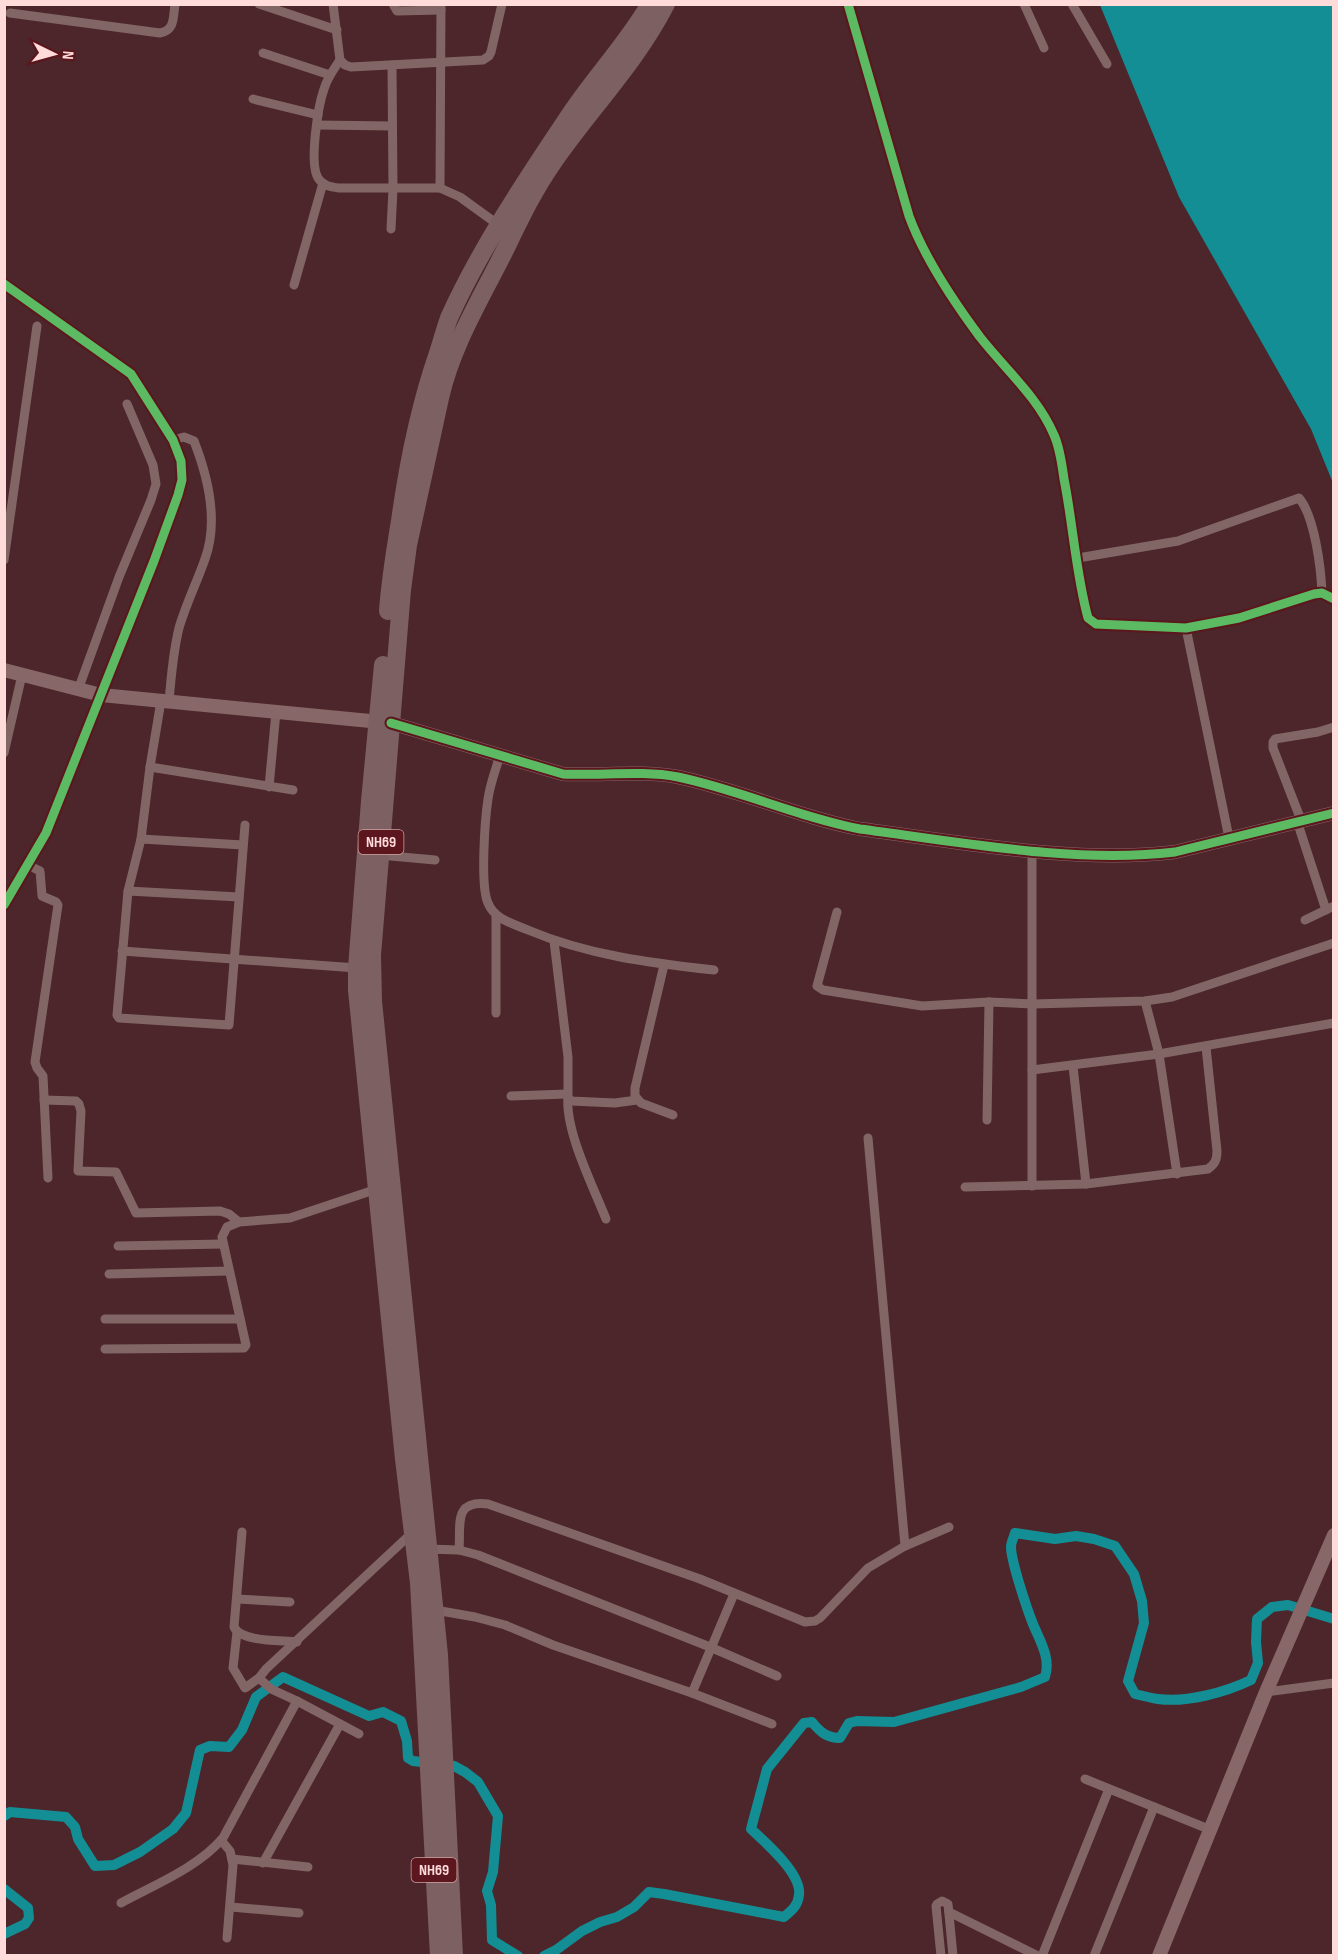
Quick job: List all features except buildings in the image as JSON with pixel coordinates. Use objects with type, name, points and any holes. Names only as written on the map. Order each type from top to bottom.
[{"type":"highway","name":"NH69","points":[[438,372],[448,320],[500,226],[569,116],[625,42],[650,4]]},
{"type":"highway","name":"NH69","points":[[439,1956],[436,1744],[373,1001],[372,955],[380,855],[394,552],[409,460],[425,388],[458,342],[536,190],[552,164],[655,27],[666,4]]},
{"type":"highway","name":"NH69","points":[[385,722],[370,801],[357,990],[404,1459],[419,1543],[435,1610],[440,1655],[436,1744]]},
{"type":"highway","name":"NH69","points":[[438,1785],[454,1956]]},
{"type":"street","points":[[10,13],[160,33],[167,32],[172,26],[175,4]]},
{"type":"street","points":[[259,4],[337,30]]},
{"type":"street","points":[[333,4],[340,60],[351,67],[483,60],[491,52],[502,4]]},
{"type":"street","points":[[393,4],[397,11],[441,7],[440,188]]},
{"type":"street","points":[[848,4],[917,239],[981,338],[1013,374],[1054,435],[1068,498],[1086,612],[1090,622],[1186,628],[1239,618],[1314,594],[1322,593],[1334,599]]},
{"type":"street","points":[[1024,4],[1044,48]]},
{"type":"street","points":[[1072,4],[1107,64]]},
{"type":"street","points":[[263,53],[330,75]]},
{"type":"street","points":[[340,60],[324,88],[318,115],[315,167],[322,183],[339,188],[440,188],[460,197],[500,226]]},
{"type":"street","points":[[391,229],[392,65]]},
{"type":"street","points":[[253,99],[318,115]]},
{"type":"street","points":[[317,125],[392,126]]},
{"type":"street","points":[[294,285],[322,183]]},
{"type":"street","points":[[4,284],[131,374],[173,440],[181,461],[182,480],[178,495],[91,693]]},
{"type":"street","points":[[4,560],[37,326]]},
{"type":"street","points":[[4,905],[46,833],[91,693],[119,577],[156,484],[153,465],[127,404]]},
{"type":"street","points":[[173,440],[184,437],[194,441],[209,489],[212,525],[206,556],[179,629],[150,767],[141,839],[128,891],[118,1017],[229,1025],[245,825]]},
{"type":"street","points":[[1077,558],[1178,541],[1299,498],[1305,507],[1314,536],[1321,568],[1322,593]]},
{"type":"street","points":[[1186,628],[1229,838]]},
{"type":"street","points":[[4,670],[91,693],[385,722],[563,774],[587,776],[654,774],[677,777],[732,790],[829,823],[1032,851],[1150,855],[1175,852],[1334,813]]},
{"type":"street","points":[[4,753],[22,675]]},
{"type":"street","points":[[269,787],[276,712]]},
{"type":"street","points":[[1305,920],[1330,908],[1273,748],[1273,742],[1275,739],[1334,727]]},
{"type":"street","points":[[496,1014],[496,917],[486,900],[484,880],[488,798],[500,755]]},
{"type":"street","points":[[150,767],[293,790]]},
{"type":"street","points":[[141,839],[243,845]]},
{"type":"street","points":[[1032,851],[1032,1186]]},
{"type":"street","points":[[380,855],[435,860]]},
{"type":"street","points":[[28,865],[40,871],[42,896],[58,905],[35,1062],[43,1076],[48,1178]]},
{"type":"street","points":[[128,891],[239,897]]},
{"type":"street","points":[[837,912],[818,986],[823,990],[922,1006],[989,1002],[1033,1004],[1145,1001],[1186,994],[1334,943]]},
{"type":"street","points":[[496,917],[554,941],[583,950],[664,965],[714,970]]},
{"type":"street","points":[[554,941],[568,1057],[568,1117],[606,1219]]},
{"type":"street","points":[[122,951],[357,968]]},
{"type":"street","points":[[637,1100],[635,1088],[664,965]]},
{"type":"street","points":[[1145,1001],[1159,1054],[1177,1174]]},
{"type":"street","points":[[987,1120],[989,1002]]},
{"type":"street","points":[[1032,1070],[1206,1047],[1334,1023]]},
{"type":"street","points":[[965,1186],[1086,1184],[1208,1169],[1217,1159],[1206,1047]]},
{"type":"street","points":[[1073,1066],[1086,1184]]},
{"type":"street","points":[[511,1096],[567,1096]]},
{"type":"street","points":[[567,1096],[571,1101],[615,1103],[637,1100],[673,1115]]},
{"type":"street","points":[[44,1100],[76,1101],[79,1104],[81,1110],[78,1172],[116,1172],[136,1213],[220,1211],[229,1214],[239,1222]]},
{"type":"street","points":[[868,1138],[905,1546]]},
{"type":"street","points":[[105,1348],[244,1348],[246,1345],[224,1244],[223,1232],[226,1227],[239,1222],[290,1218],[377,1189]]},
{"type":"street","points":[[118,1246],[224,1244]]},
{"type":"street","points":[[110,1274],[229,1271]]},
{"type":"street","points":[[105,1319],[240,1319]]},
{"type":"street","points":[[459,1550],[461,1513],[464,1507],[470,1504],[488,1504],[700,1579],[805,1622],[815,1621],[868,1568],[905,1546],[949,1527]]},
{"type":"street","points":[[242,1532],[234,1627],[237,1632],[248,1637],[297,1642]]},
{"type":"street","points":[[1159,1956],[1266,1692],[1334,1535]]},
{"type":"street","points":[[265,1684],[266,1669],[419,1543],[459,1550],[501,1564],[777,1676]]},
{"type":"street","points":[[692,1693],[734,1594]]},
{"type":"street","points":[[237,1599],[290,1602]]},
{"type":"street","points":[[435,1610],[505,1625],[614,1668],[692,1693],[772,1724]]},
{"type":"street","points":[[237,1632],[233,1668],[245,1688],[265,1684],[359,1734]]},
{"type":"street","points":[[1266,1692],[1334,1683]]},
{"type":"street","points":[[121,1903],[205,1856],[221,1840],[297,1701]]},
{"type":"street","points":[[263,1863],[340,1724]]},
{"type":"street","points":[[1085,1779],[1211,1830]]},
{"type":"street","points":[[949,1912],[1040,1956],[1108,1789]]},
{"type":"street","points":[[1094,1956],[1154,1807]]},
{"type":"street","points":[[221,1840],[230,1851],[232,1859],[231,1907],[227,1938]]},
{"type":"street","points":[[232,1859],[308,1868]]},
{"type":"street","points":[[941,1956],[937,1904],[946,1902],[953,1956]]},
{"type":"street","points":[[231,1907],[299,1913]]},
{"type":"water","points":[[1100,5],[1333,5],[1333,483],[1311,429],[1179,197]]},
{"type":"waterway","points":[[544,1956],[582,1931],[617,1917],[634,1907],[649,1892],[784,1917],[789,1913],[796,1905],[799,1895],[795,1878],[782,1859],[751,1829],[767,1769],[804,1723],[812,1722],[824,1734],[840,1738],[849,1723],[857,1721],[894,1722],[1021,1687],[1045,1677],[1047,1663],[1044,1650],[1027,1608],[1014,1563],[1011,1547],[1015,1533],[1055,1539],[1076,1536],[1115,1546],[1134,1574],[1142,1601],[1144,1623],[1128,1681],[1135,1694],[1169,1700],[1194,1698],[1230,1689],[1251,1680],[1258,1663],[1257,1619],[1272,1607],[1288,1605],[1334,1619]]},
{"type":"waterway","points":[[4,1816],[10,1812],[66,1817],[75,1827],[78,1839],[95,1866],[114,1865],[140,1852],[173,1829],[186,1813],[200,1750],[210,1746],[229,1747],[242,1730],[256,1697],[283,1677],[369,1716],[383,1712],[401,1721],[407,1741],[408,1758],[413,1761],[454,1766],[478,1782],[498,1816],[493,1872],[487,1891],[491,1905],[492,1940],[518,1956]]},
{"type":"waterway","points":[[4,1889],[28,1908],[29,1918],[25,1924],[4,1934]]},
{"type":"cycle path","points":[[848,4],[915,232],[940,279],[960,309],[980,337],[1039,408],[1056,440],[1062,462],[1080,584],[1088,618],[1096,624],[1186,628],[1239,618],[1314,594],[1322,593],[1334,599]]},
{"type":"cycle path","points":[[4,284],[131,374],[173,440],[181,461],[182,480],[154,561],[46,833],[4,905]]},
{"type":"cycle path","points":[[391,723],[563,774],[650,774],[678,777],[701,782],[814,818],[860,829],[1018,850],[1098,855],[1175,852],[1334,813]]}]
